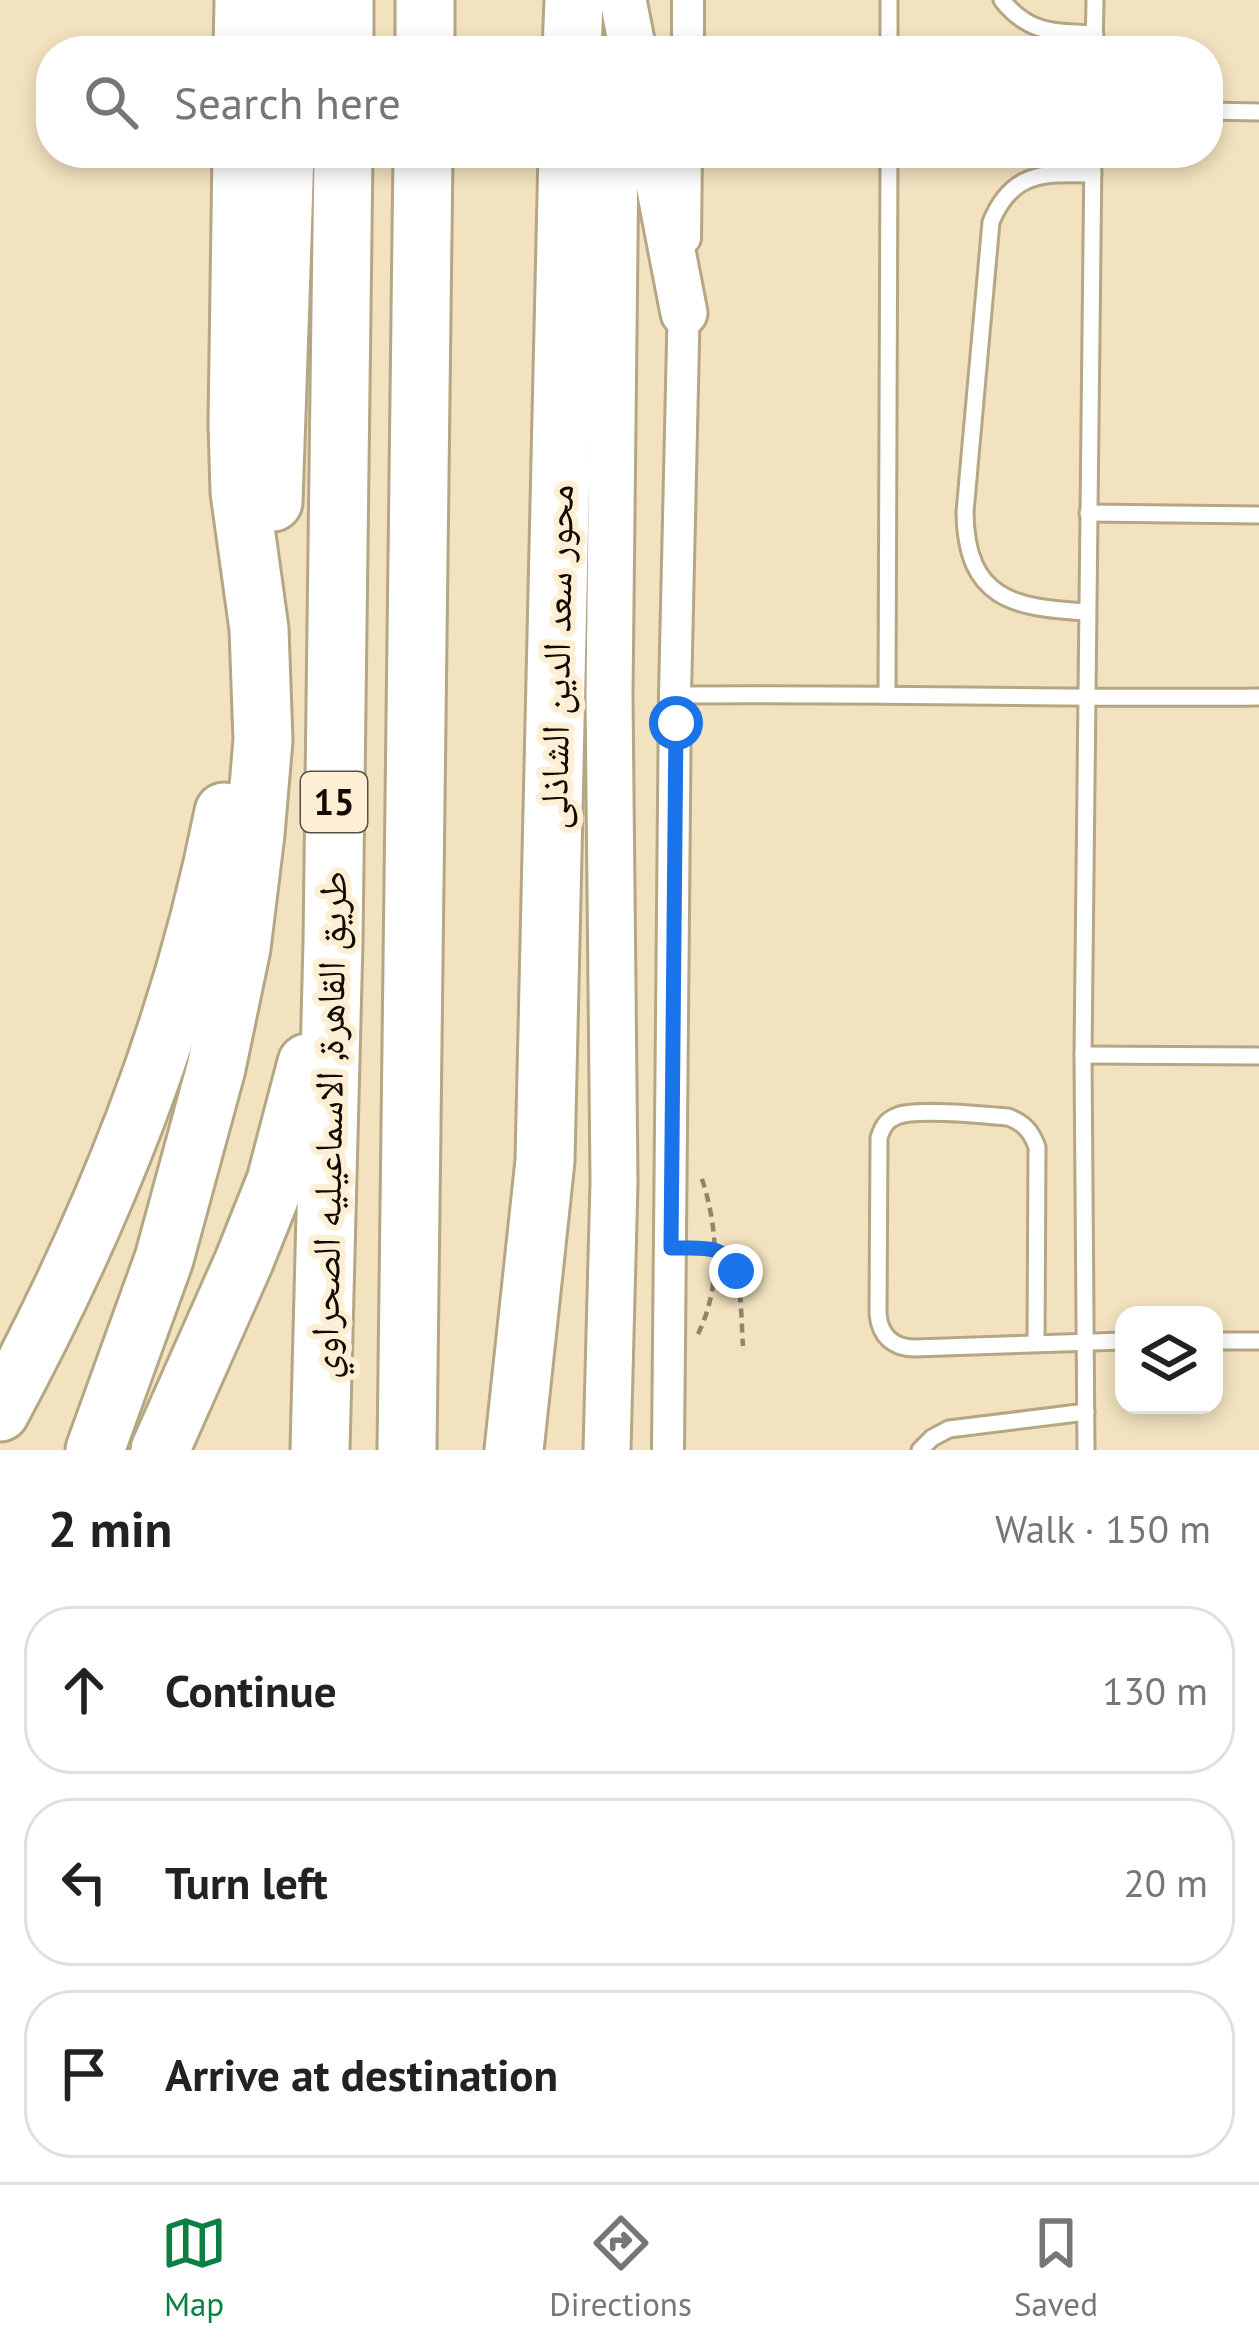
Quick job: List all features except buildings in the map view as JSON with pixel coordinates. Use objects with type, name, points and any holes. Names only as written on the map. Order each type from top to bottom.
[{"type":"highway","points":[[243,36],[244,0]]},
{"type":"highway","points":[[288,36],[289,0]]},
{"type":"highway","points":[[344,0],[344,36]]},
{"type":"highway","points":[[425,0],[425,36]]},
{"type":"highway","points":[[573,36],[574,0]]},
{"type":"highway","points":[[95,1450],[164,1259],[216,1067],[241,948],[255,834],[263,740],[260,629],[240,492],[242,168]]},
{"type":"highway","points":[[0,1412],[80,1252],[127,1144],[166,1038],[214,860],[260,629],[275,470],[285,168]]},
{"type":"highway","name":"طريق القاهرة, الاسماعيليه الصحراوي","points":[[320,1450],[333,942],[343,168]]},
{"type":"highway","name":"15","points":[[407,1450],[423,168]]},
{"type":"highway","name":"محور سعد الدين الشاذلى","points":[[533,1279],[544,1161],[568,168]]},
{"type":"highway","points":[[160,1450],[275,1181],[303,1081],[333,942]]},
{"type":"highway","points":[[514,1450],[533,1279]]},
{"type":"highway","points":[[533,1279],[544,1345],[552,1450]]},
{"type":"street","points":[[617,36],[620,0]]},
{"type":"street","points":[[620,0],[629,36]]},
{"type":"street","points":[[688,0],[688,36]]},
{"type":"street","points":[[607,1450],[614,1182],[609,695],[615,168]]},
{"type":"street","points":[[656,168],[684,313]]},
{"type":"street","points":[[668,1450],[686,168]]},
{"type":"lane","points":[[889,0],[889,36]]},
{"type":"lane","points":[[1003,0],[1028,25],[1067,36]]},
{"type":"lane","points":[[1095,0],[1095,36]]},
{"type":"lane","points":[[1223,111],[1259,112]]},
{"type":"lane","points":[[887,694],[889,168]]},
{"type":"lane","points":[[1086,1450],[1083,1055],[1093,168]]},
{"type":"lane","points":[[1087,612],[1028,607],[992,588],[970,554],[965,512],[991,222],[997,206],[1020,183],[1051,173],[1093,174]]},
{"type":"lane","points":[[1088,513],[1259,515]]},
{"type":"lane","points":[[675,695],[1259,697]]},
{"type":"lane","points":[[1083,1055],[1259,1056]]},
{"type":"lane","points":[[1036,1342],[1037,1158],[1033,1137],[1008,1117],[912,1113],[894,1117],[879,1138],[878,1314],[883,1332],[906,1348],[1115,1341]]},
{"type":"lane","points":[[1223,1341],[1259,1341]]},
{"type":"lane","points":[[920,1450],[949,1429],[1086,1412]]},
{"type":"path","points":[[671,1248],[715,1249],[732,1261],[743,1346]]},
{"type":"route","points":[[676,723],[671,1248],[715,1249],[725,1253],[736,1271]]}]
